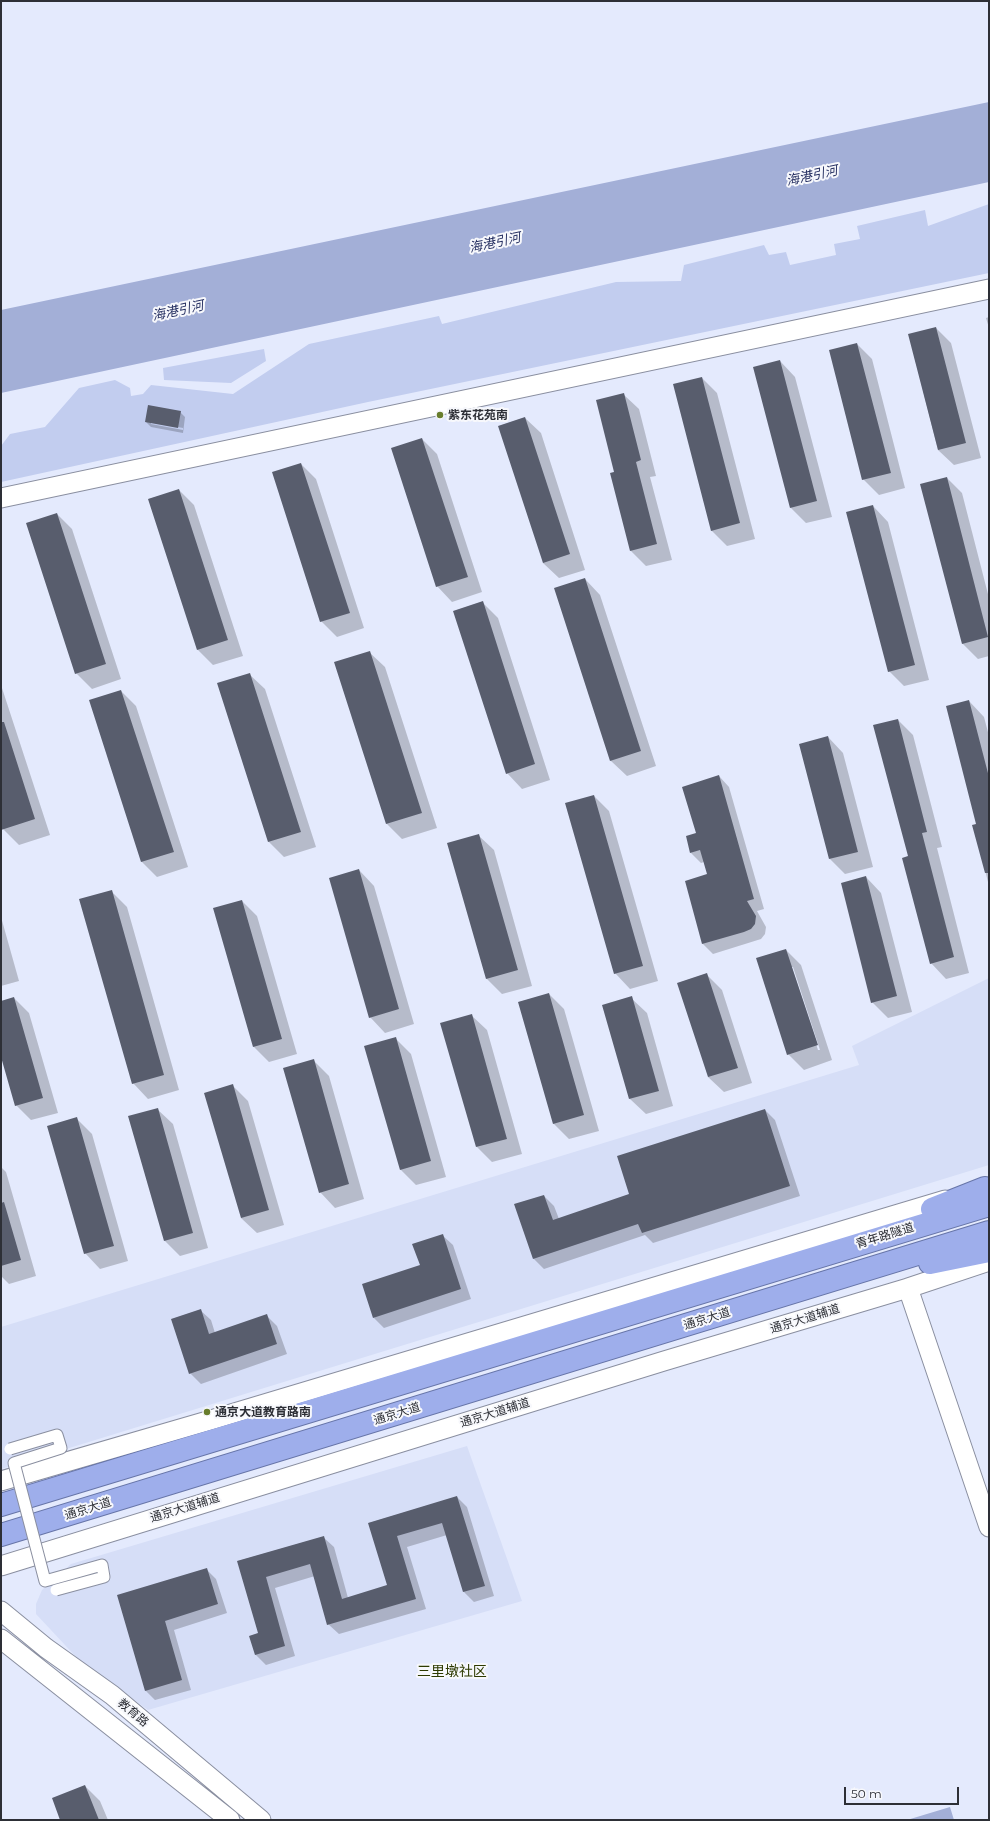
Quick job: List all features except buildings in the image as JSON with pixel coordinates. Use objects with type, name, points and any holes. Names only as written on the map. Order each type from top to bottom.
[{"type":"highway","points":[[1,1505],[782,1267],[987,1196]]},
{"type":"highway","points":[[794,1292],[989,1232]]},
{"type":"highway","points":[[794,1292],[989,1251]]},
{"type":"highway","name":"通京大道","points":[[1,1536],[794,1292]]},
{"type":"street","points":[[1,498],[989,289]]},
{"type":"street","points":[[1,1481],[987,1196]]},
{"type":"street","name":"通京大道辅道","points":[[1,1566],[664,1360],[908,1288],[989,1261]]},
{"type":"street","points":[[908,1288],[989,1528]]},
{"type":"street","points":[[10,1449],[57,1435],[61,1448],[14,1463],[45,1581],[102,1565],[104,1577],[56,1590]]},
{"type":"street","name":"教育路","points":[[1,1611],[46,1648],[112,1695],[261,1820]]},
{"type":"street","name":"教育路","points":[[1,1639],[230,1820]]},
{"type":"shaded area","points":[[989,204],[989,273],[368,402],[1,482],[1,446],[10,434],[45,427],[79,388],[115,380],[130,388],[131,396],[143,394],[151,385],[233,394],[309,344],[439,316],[442,324],[616,282],[681,281],[684,265],[764,245],[769,255],[786,252],[790,265],[836,255],[834,244],[860,239],[857,226],[925,210],[928,226]]},
{"type":"shaded area","points":[[264,349],[266,361],[231,383],[164,380],[163,368]]},
{"type":"shaded area","points":[[989,978],[989,1165],[1,1469],[1,1327],[859,1065],[852,1046]]},
{"type":"shaded area","points":[[467,1446],[522,1601],[148,1710],[79,1660],[36,1614],[36,1604],[42,1590],[71,1564]]},
{"type":"water","name":"海港引河","points":[[989,102],[989,182],[1,393],[1,310]]},
{"type":"water","points":[[950,1807],[954,1820],[907,1820]]},
{"type":"place","name":"紫东花苑南","points":[[440,415]]},
{"type":"place","name":"通京大道教育路南","points":[[207,1412]]},
{"type":"district","name":"三里墩社区","points":[[452,1672]]}]
